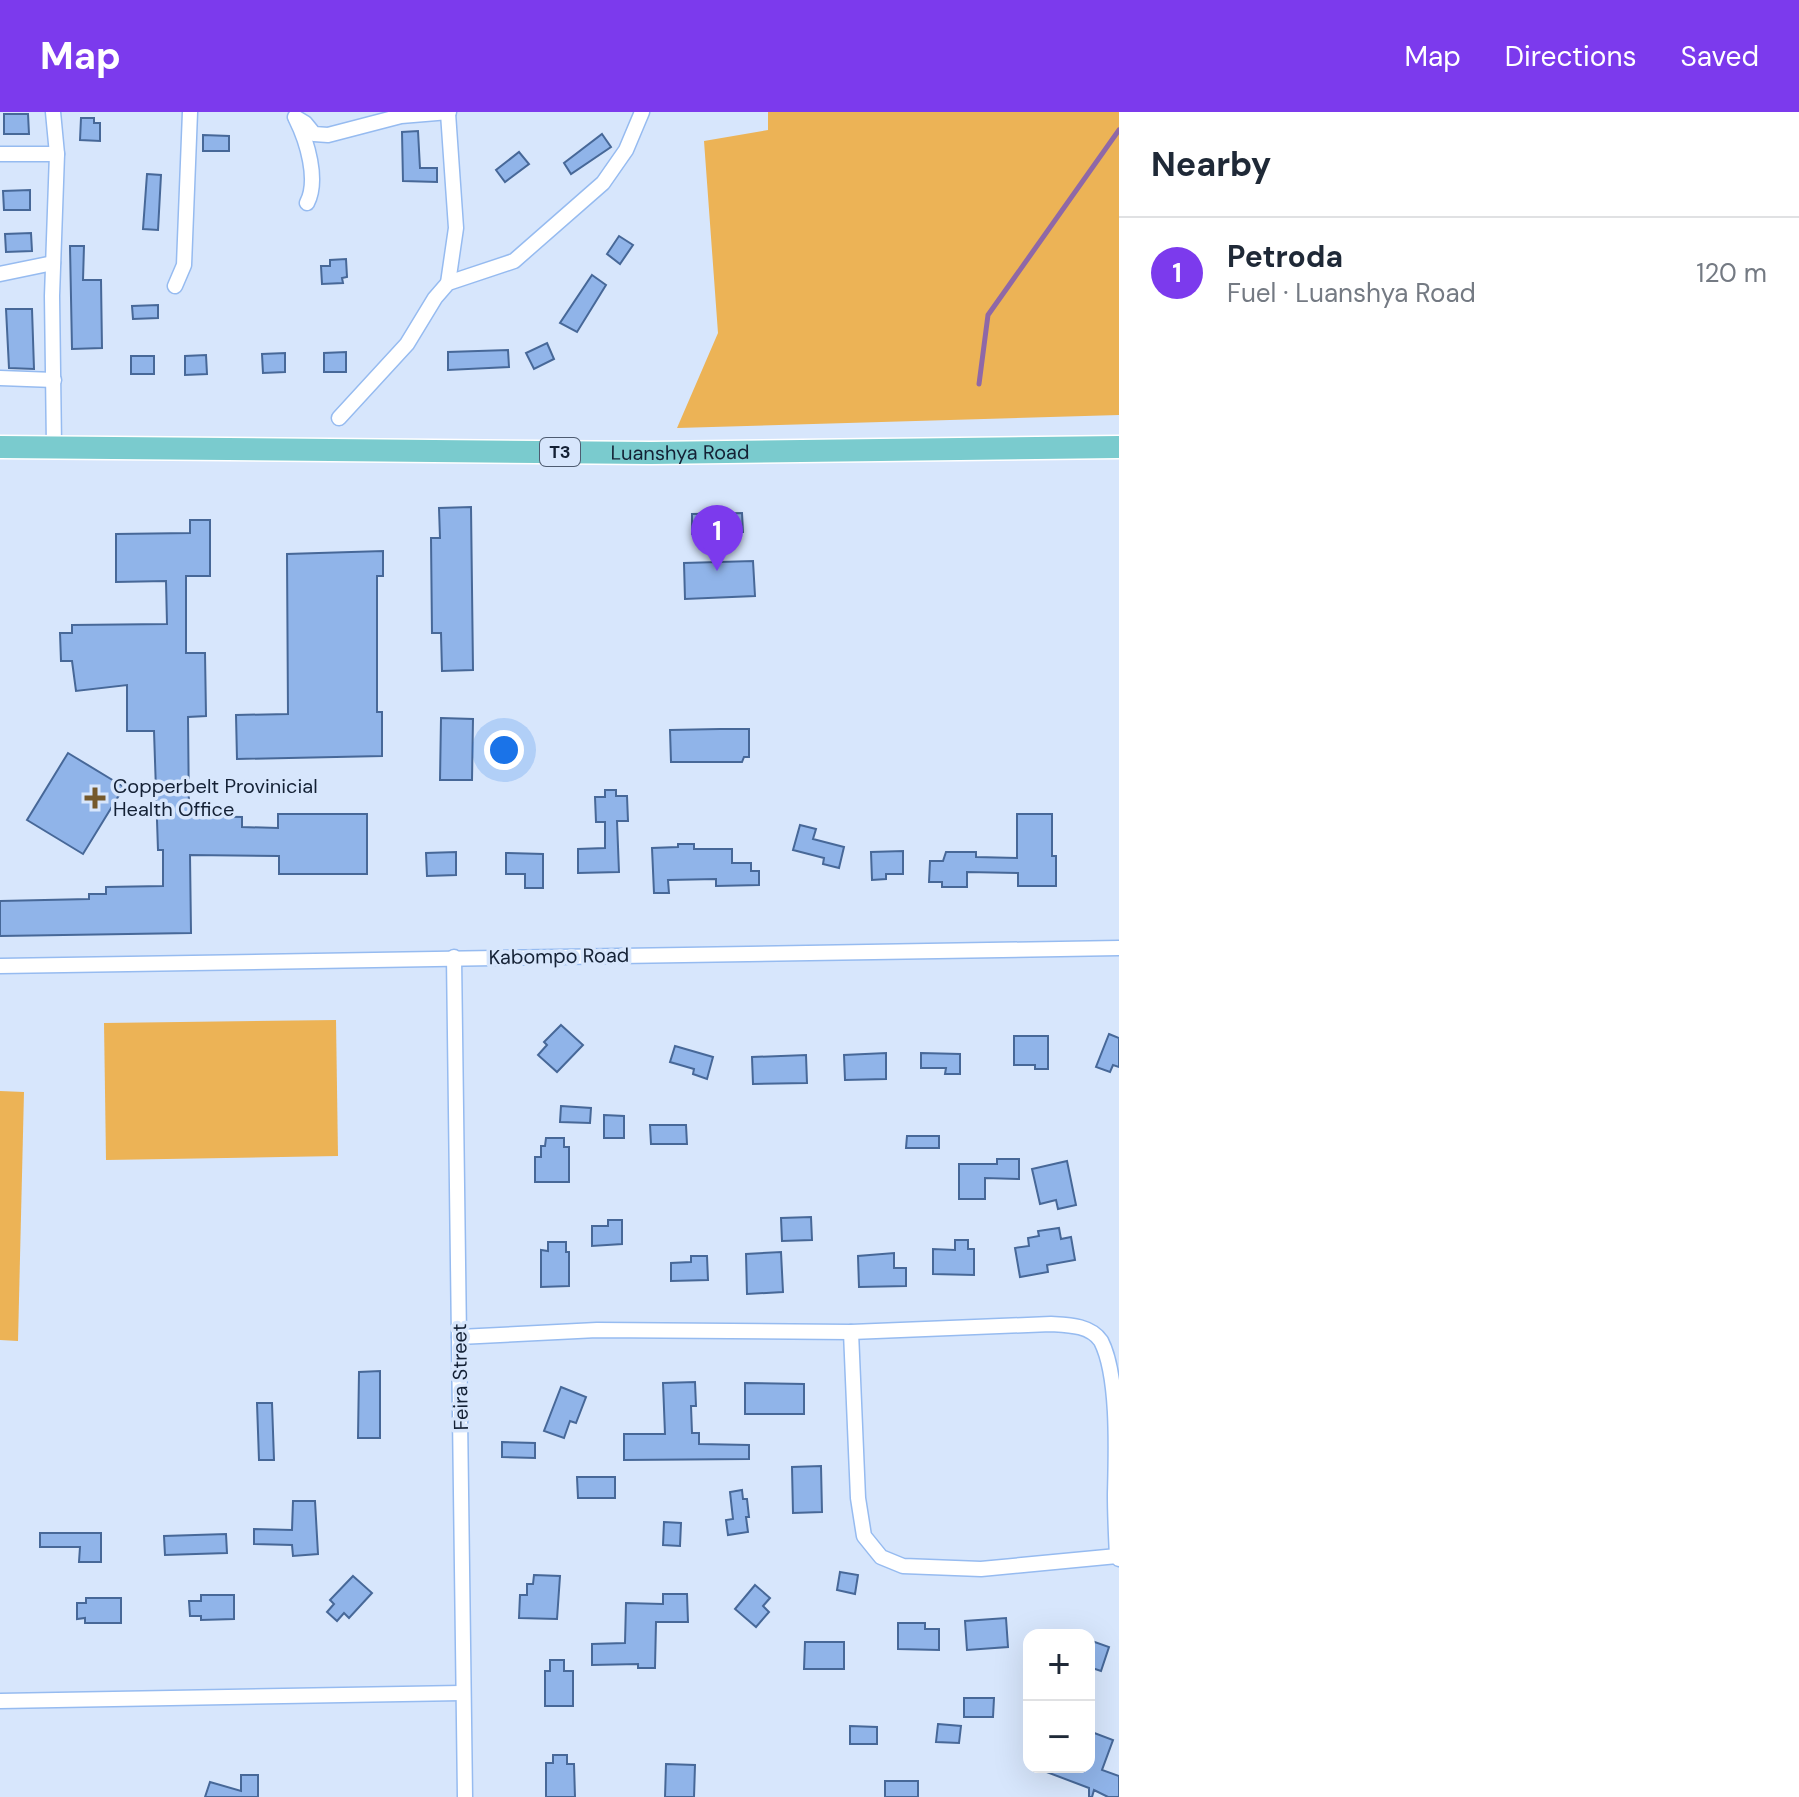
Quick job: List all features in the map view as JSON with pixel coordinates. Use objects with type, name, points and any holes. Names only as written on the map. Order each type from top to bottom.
[{"type":"highway","name":"Luanshya Road","points":[[0,447],[636,453],[1119,447]]},
{"type":"street","points":[[53,112],[57,154],[53,263],[54,447]]},
{"type":"street","points":[[175,286],[185,257],[190,112]]},
{"type":"street","points":[[293,114],[314,134],[328,135],[401,114],[449,112],[456,228],[448,283]]},
{"type":"street","points":[[339,418],[407,344],[435,298],[448,283],[514,261],[603,183],[626,150],[642,112]]},
{"type":"street","points":[[293,114],[304,139],[312,184],[307,203]]},
{"type":"street","points":[[0,154],[57,154]]},
{"type":"street","points":[[0,274],[53,263]]},
{"type":"street","points":[[0,378],[54,380]]},
{"type":"street","name":"Kabompo Road","points":[[0,966],[1119,948]]},
{"type":"street","name":"Feira Street","points":[[454,957],[465,1797]]},
{"type":"street","points":[[459,1337],[597,1330],[851,1332],[1051,1324],[1081,1326],[1100,1339],[1110,1365],[1117,1413],[1118,1558],[981,1569],[903,1566],[881,1557],[864,1536],[858,1498],[851,1332]]},
{"type":"street","points":[[0,1701],[462,1693]]},
{"type":"shaded area","points":[[768,112],[1119,112],[1119,415],[677,428],[718,333],[704,141],[768,130]]},
{"type":"shaded area","points":[[336,1020],[338,1156],[106,1160],[104,1023]]},
{"type":"shaded area","points":[[0,1091],[24,1092],[18,1341],[0,1340]]},
{"type":"building","points":[[4,114],[28,114],[29,134],[4,134]]},
{"type":"building","points":[[81,118],[94,118],[94,123],[100,123],[100,141],[80,140]]},
{"type":"building","points":[[418,131],[420,168],[437,168],[437,182],[403,181],[402,132]]},
{"type":"building","points":[[602,134],[611,147],[571,174],[564,163]]},
{"type":"building","points":[[203,135],[229,136],[229,151],[203,151]]},
{"type":"building","points":[[519,152],[529,164],[505,182],[496,170]]},
{"type":"building","points":[[147,174],[161,175],[158,230],[143,229]]},
{"type":"building","points":[[30,190],[30,210],[4,210],[3,191]]},
{"type":"building","points":[[31,233],[32,251],[6,252],[5,234]]},
{"type":"building","points":[[619,236],[633,245],[620,264],[607,254]]},
{"type":"building","points":[[70,246],[84,246],[83,280],[101,280],[102,348],[72,349]]},
{"type":"building","points":[[346,259],[347,277],[342,278],[343,283],[322,284],[321,266],[330,266],[330,260]]},
{"type":"building","points":[[592,275],[606,285],[577,332],[560,323]]},
{"type":"building","points":[[158,305],[158,318],[133,319],[132,306]]},
{"type":"building","points":[[6,309],[32,309],[34,369],[9,368]]},
{"type":"building","points":[[547,343],[554,359],[534,369],[526,353]]},
{"type":"building","points":[[508,350],[509,367],[448,370],[448,352]]},
{"type":"building","points":[[346,352],[346,372],[324,372],[324,353]]},
{"type":"building","points":[[285,353],[285,372],[263,373],[262,354]]},
{"type":"building","points":[[206,355],[207,374],[185,375],[185,356]]},
{"type":"building","points":[[131,356],[154,356],[154,374],[131,374]]},
{"type":"building","points":[[471,507],[473,670],[442,671],[441,633],[432,633],[431,538],[440,538],[439,508]]},
{"type":"building","points":[[742,513],[743,532],[692,534],[692,514]]},
{"type":"building","points":[[190,520],[210,520],[210,576],[186,576],[186,653],[205,653],[206,716],[188,717],[189,816],[242,817],[242,827],[278,828],[278,814],[367,814],[367,874],[279,874],[279,856],[190,855],[191,933],[0,936],[0,901],[89,899],[89,894],[106,894],[106,887],[163,886],[163,850],[158,850],[154,731],[127,731],[127,685],[76,691],[72,661],[61,661],[60,633],[72,633],[72,625],[167,624],[166,581],[116,582],[116,534],[190,533]]},
{"type":"building","points":[[383,551],[383,576],[377,576],[377,712],[382,712],[382,756],[237,759],[236,715],[288,714],[287,554]]},
{"type":"building","points":[[753,561],[755,596],[685,599],[684,563]]},
{"type":"building","points":[[441,718],[473,719],[472,780],[440,780]]},
{"type":"building","points":[[749,729],[749,757],[744,757],[742,762],[671,762],[670,730]]},
{"type":"building","points":[[68,753],[124,787],[83,854],[27,820]]},
{"type":"building","points":[[605,790],[616,790],[616,796],[627,796],[628,821],[617,821],[619,872],[578,873],[578,849],[605,848],[605,822],[596,822],[595,797],[605,797]]},
{"type":"building","points":[[1017,814],[1052,814],[1056,886],[1018,886],[1018,873],[967,872],[967,887],[942,887],[942,882],[929,882],[930,861],[943,861],[946,852],[976,852],[976,857],[1017,858]]},
{"type":"building","points":[[800,825],[816,829],[813,839],[844,847],[839,868],[823,864],[824,858],[793,850]]},
{"type":"building","points":[[678,844],[694,844],[694,849],[732,849],[732,863],[751,863],[751,871],[759,871],[759,885],[716,886],[716,879],[668,880],[669,893],[654,893],[652,848],[678,847]]},
{"type":"building","points":[[903,851],[903,874],[886,874],[886,879],[872,880],[871,852]]},
{"type":"building","points":[[456,852],[456,875],[427,876],[426,853]]},
{"type":"building","points":[[506,853],[543,854],[543,888],[525,888],[525,874],[506,874]]},
{"type":"building","points":[[561,1025],[583,1045],[557,1072],[538,1055],[547,1045],[544,1042]]},
{"type":"building","points":[[1109,1034],[1119,1038],[1119,1067],[1113,1065],[1110,1072],[1096,1067]]},
{"type":"building","points":[[1014,1036],[1048,1036],[1048,1069],[1035,1069],[1035,1065],[1014,1065]]},
{"type":"building","points":[[675,1046],[713,1057],[707,1079],[693,1074],[694,1069],[670,1062]]},
{"type":"building","points":[[886,1053],[886,1079],[845,1080],[844,1055]]},
{"type":"building","points":[[921,1053],[960,1054],[960,1074],[945,1074],[946,1068],[921,1068]]},
{"type":"building","points":[[806,1055],[807,1083],[753,1084],[752,1057]]},
{"type":"building","points":[[561,1106],[591,1108],[590,1123],[560,1122]]},
{"type":"building","points":[[604,1115],[624,1116],[624,1138],[604,1138]]},
{"type":"building","points":[[650,1125],[686,1125],[687,1144],[651,1144]]},
{"type":"building","points":[[907,1136],[939,1136],[939,1148],[906,1148]]},
{"type":"building","points":[[546,1138],[564,1138],[564,1147],[569,1147],[569,1182],[535,1182],[535,1157],[541,1157],[541,1146],[545,1146]]},
{"type":"building","points":[[997,1159],[1019,1159],[1019,1179],[985,1178],[985,1199],[959,1199],[959,1164],[997,1164]]},
{"type":"building","points":[[1067,1161],[1076,1205],[1058,1209],[1056,1200],[1040,1204],[1032,1169]]},
{"type":"building","points":[[811,1217],[812,1240],[782,1241],[781,1218]]},
{"type":"building","points":[[608,1220],[622,1220],[622,1244],[592,1246],[592,1226],[608,1226]]},
{"type":"building","points":[[1059,1228],[1061,1239],[1071,1237],[1075,1260],[1047,1265],[1048,1272],[1020,1277],[1015,1248],[1029,1246],[1028,1238],[1039,1236],[1038,1231]]},
{"type":"building","points":[[955,1240],[968,1240],[968,1249],[974,1249],[974,1275],[933,1274],[933,1249],[955,1250]]},
{"type":"building","points":[[548,1242],[566,1242],[569,1286],[541,1287],[541,1250],[548,1251]]},
{"type":"building","points":[[781,1252],[783,1292],[747,1294],[746,1254]]},
{"type":"building","points":[[894,1253],[894,1268],[906,1268],[906,1286],[859,1287],[858,1256]]},
{"type":"building","points":[[691,1256],[707,1256],[708,1280],[671,1281],[671,1263],[691,1262]]},
{"type":"building","points":[[380,1371],[380,1438],[358,1438],[359,1372]]},
{"type":"building","points":[[695,1382],[696,1406],[691,1406],[692,1433],[699,1433],[699,1444],[749,1445],[749,1459],[624,1460],[624,1434],[665,1434],[663,1383]]},
{"type":"building","points":[[745,1383],[804,1384],[804,1414],[745,1414]]},
{"type":"building","points":[[561,1387],[586,1397],[576,1423],[570,1421],[564,1438],[544,1431]]},
{"type":"building","points":[[257,1403],[272,1403],[274,1460],[259,1460]]},
{"type":"building","points":[[502,1442],[535,1443],[535,1458],[502,1457]]},
{"type":"building","points":[[821,1466],[822,1512],[793,1513],[792,1467]]},
{"type":"building","points":[[577,1477],[615,1477],[615,1498],[578,1498]]},
{"type":"building","points":[[742,1490],[743,1499],[747,1499],[748,1532],[728,1535],[726,1520],[733,1519],[730,1492]]},
{"type":"building","points":[[293,1501],[315,1501],[318,1554],[293,1556],[292,1545],[254,1544],[254,1529],[292,1530]]},
{"type":"building","points":[[664,1522],[681,1523],[680,1546],[663,1545]]},
{"type":"building","points":[[40,1533],[101,1533],[101,1562],[79,1562],[80,1547],[40,1547]]},
{"type":"building","points":[[226,1534],[227,1553],[165,1555],[164,1536]]},
{"type":"building","points":[[840,1572],[858,1575],[855,1594],[837,1590]]},
{"type":"building","points":[[534,1575],[560,1576],[557,1619],[519,1618],[520,1595],[527,1595],[527,1584],[533,1584]]},
{"type":"building","points":[[353,1576],[372,1593],[349,1618],[344,1613],[337,1621],[327,1612],[334,1604],[330,1600]]},
{"type":"building","points":[[755,1585],[770,1598],[763,1606],[769,1612],[756,1627],[735,1609]]},
{"type":"building","points":[[663,1594],[687,1594],[688,1622],[656,1622],[655,1668],[638,1668],[638,1664],[592,1665],[592,1644],[625,1643],[626,1603],[663,1604]]},
{"type":"building","points":[[201,1595],[234,1595],[234,1619],[201,1620],[201,1616],[190,1616],[189,1601],[201,1601]]},
{"type":"building","points":[[86,1598],[121,1598],[121,1623],[85,1623],[85,1618],[77,1619],[77,1603],[86,1603]]},
{"type":"building","points":[[1006,1618],[1008,1647],[967,1650],[965,1621]]},
{"type":"building","points":[[898,1623],[925,1623],[925,1629],[939,1629],[939,1650],[898,1649]]},
{"type":"building","points":[[805,1642],[844,1642],[844,1669],[804,1669]]},
{"type":"building","points":[[1095,1642],[1109,1647],[1101,1671],[1095,1669]]},
{"type":"building","points":[[550,1660],[564,1660],[564,1671],[573,1671],[573,1706],[545,1706],[545,1671],[550,1671]]},
{"type":"building","points":[[964,1698],[994,1698],[993,1717],[964,1717]]},
{"type":"building","points":[[938,1724],[961,1726],[959,1743],[936,1742]]},
{"type":"building","points":[[850,1726],[877,1727],[877,1744],[850,1744]]},
{"type":"building","points":[[1095,1733],[1113,1740],[1102,1770],[1119,1776],[1119,1797],[1108,1797],[1094,1790],[1092,1797],[1089,1797],[1089,1788],[1049,1773],[1095,1773]]},
{"type":"building","points":[[553,1755],[567,1755],[567,1764],[574,1764],[575,1797],[546,1797],[546,1763],[553,1763]]},
{"type":"building","points":[[666,1764],[695,1765],[694,1797],[665,1797]]},
{"type":"building","points":[[241,1775],[258,1775],[258,1797],[205,1797],[210,1782],[241,1791]]},
{"type":"building","points":[[885,1781],[918,1781],[918,1797],[885,1797]]},
{"type":"waterway","points":[[979,384],[988,315],[1119,130]]},
{"type":"place","name":"Petroda","points":[[717,571]]},
{"type":"place","name":"Copperbelt Provinicial Health Office","points":[[95,798]]}]
